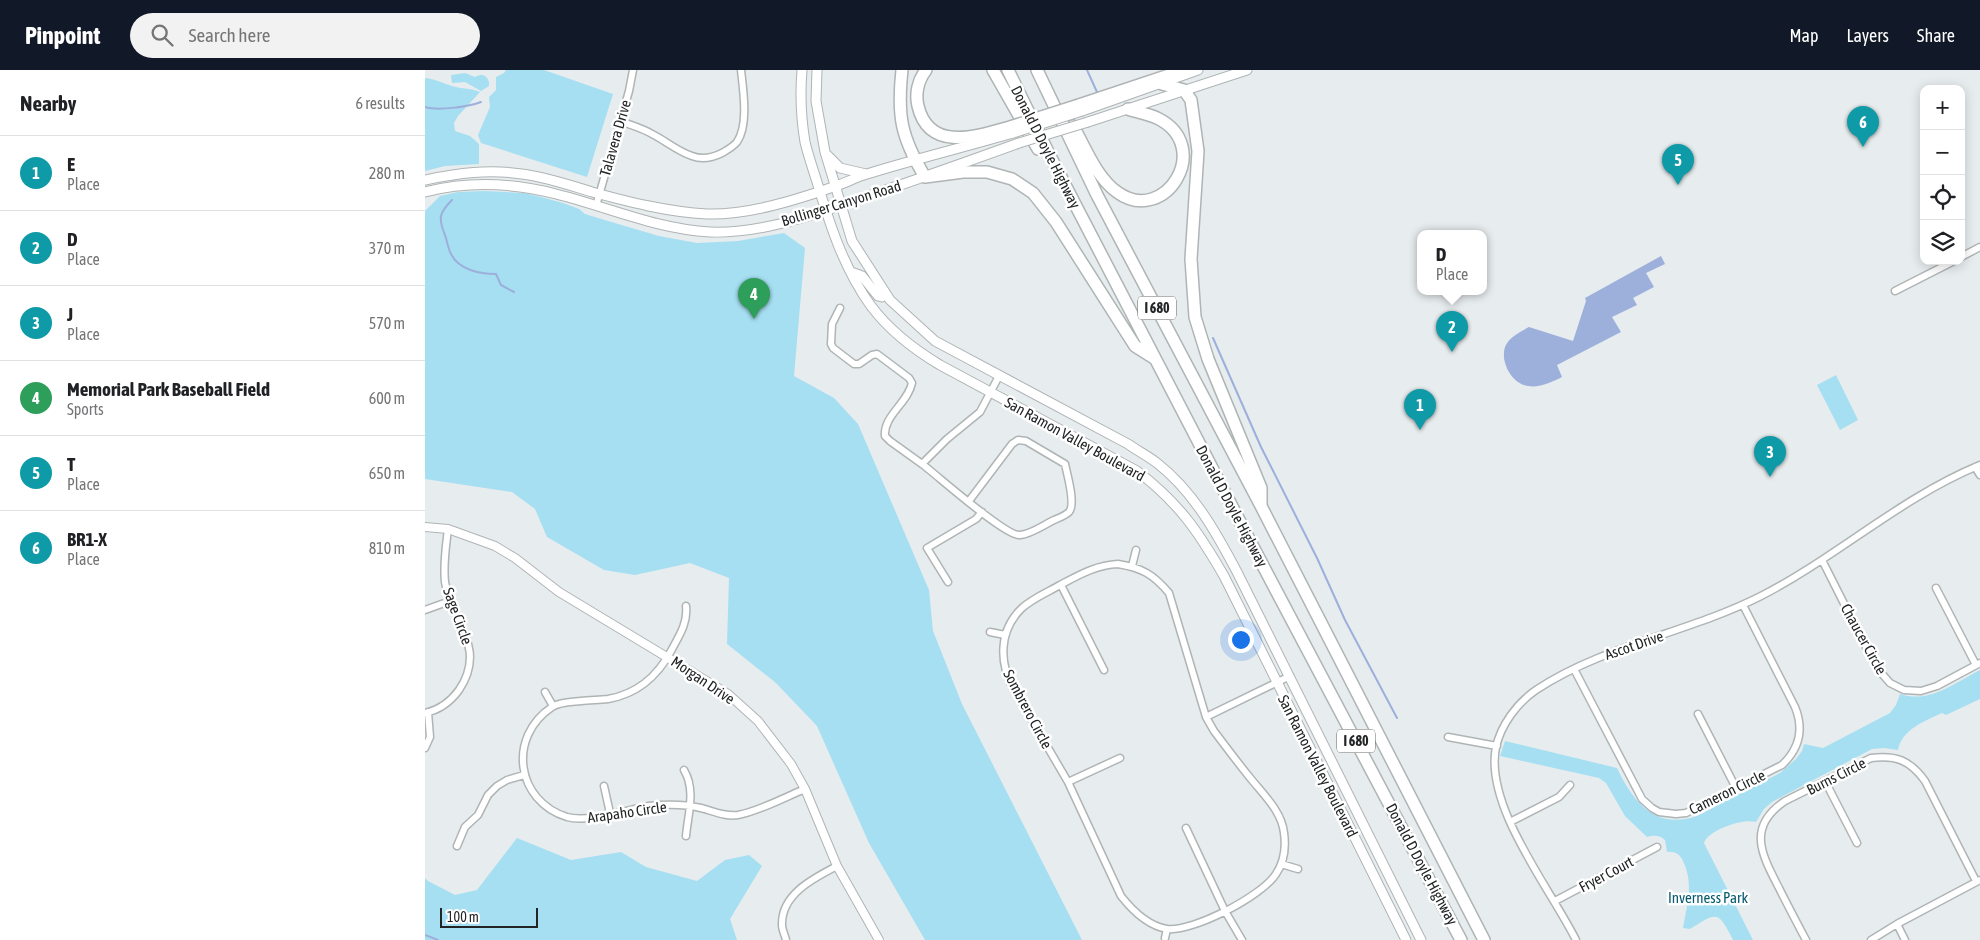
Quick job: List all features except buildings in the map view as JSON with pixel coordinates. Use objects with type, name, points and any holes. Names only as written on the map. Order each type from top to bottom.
[{"type":"highway","points":[[902,70],[900,94],[901,126],[915,160],[925,177],[963,172],[987,172],[1012,179],[1033,193],[1056,222],[1135,346],[1155,359]]},
{"type":"highway","points":[[927,70],[919,81],[917,92],[917,102],[925,123],[932,130],[949,136],[970,138],[1011,130],[1081,108],[1184,70]]},
{"type":"highway","points":[[993,70],[1040,152],[1050,156]]},
{"type":"highway","name":"Donald D Doyle Highway","points":[[1008,70],[1050,156],[1251,544],[1461,940]]},
{"type":"highway","name":"Donald D Doyle Highway","points":[[1037,70],[1057,107],[1097,195],[1261,506],[1484,940]]},
{"type":"highway","points":[[1162,84],[1184,90],[1191,100],[1198,151],[1191,259],[1195,317],[1208,359],[1261,488],[1261,506]]},
{"type":"highway","points":[[1057,107],[1065,113],[1095,165],[1110,186],[1118,193],[1128,198],[1140,200],[1162,195],[1178,178],[1183,159],[1183,150],[1175,132],[1166,123],[1157,118],[1128,109]]},
{"type":"main road","name":"San Ramon Valley Boulevard","points":[[802,70],[801,114],[805,143],[825,210],[843,259],[871,307],[918,352],[1137,471],[1161,489],[1199,533],[1224,576],[1406,940]]},
{"type":"main road","name":"San Ramon Valley Boulevard","points":[[817,70],[816,101],[825,152],[852,241],[889,300],[935,341],[1128,444],[1157,463],[1193,500],[1212,526],[1290,676],[1421,940]]},
{"type":"main road","points":[[1081,108],[1162,84],[1198,70]]},
{"type":"main road","name":"Bollinger Canyon Road","points":[[425,192],[455,186],[511,185],[557,194],[671,227],[721,232],[759,228],[841,205],[1019,143],[1247,70]]},
{"type":"main road","name":"Bollinger Canyon Road","points":[[425,180],[457,173],[505,172],[534,176],[599,194],[673,211],[710,214],[737,212],[763,208],[820,191],[866,174],[1011,130]]},
{"type":"main road","points":[[825,152],[840,168],[866,174]]},
{"type":"main road","points":[[851,272],[863,276],[878,296],[882,297],[886,294]]},
{"type":"street","name":"Talavera Drive","points":[[595,206],[633,70]]},
{"type":"street","points":[[620,121],[652,133],[673,148],[694,157],[707,158],[717,155],[730,148],[737,141],[743,127],[742,70]]},
{"type":"street","points":[[1965,255],[1980,248]]},
{"type":"street","points":[[1895,291],[1946,265]]},
{"type":"street","points":[[840,308],[832,324],[831,344],[833,348],[854,364],[859,364],[872,355],[877,354],[909,378],[911,383],[905,399],[886,424],[885,436],[890,441],[923,464],[982,512],[1010,533],[1019,535],[1029,532],[1069,512],[1072,505],[1065,464],[1026,441],[1018,440],[1012,444],[969,501]]},
{"type":"street","points":[[923,464],[947,440],[980,412],[999,376]]},
{"type":"street","points":[[1978,466],[1980,475]]},
{"type":"street","name":"Ascot Drive","points":[[1576,940],[1555,901],[1538,875],[1511,822],[1501,801],[1495,778],[1497,746],[1505,725],[1524,699],[1542,686],[1574,669],[1619,650],[1690,626],[1743,605],[1777,588],[1910,500],[1978,466]]},
{"type":"street","points":[[948,582],[927,548],[976,518],[982,512]]},
{"type":"street","name":"Morgan Drive","points":[[425,527],[448,529],[495,546],[515,558],[559,592],[728,694],[758,721],[791,764],[805,789],[837,866],[879,940]]},
{"type":"street","name":"Sage Circle","points":[[427,712],[452,699],[462,685],[468,670],[470,650],[467,638],[461,620],[450,601],[445,581],[444,557],[448,529]]},
{"type":"street","points":[[1132,566],[1136,550]]},
{"type":"street","name":"Chaucer Circle","points":[[1822,560],[1876,667],[1890,683],[1905,690],[1921,691],[1937,686],[1978,664]]},
{"type":"street","name":"Sombrero Circle","points":[[1118,564],[1132,566],[1146,571],[1161,583],[1169,593],[1206,717],[1214,731],[1274,807],[1284,832],[1285,850],[1281,864],[1276,874],[1261,889],[1202,922],[1184,927],[1167,929],[1142,917],[1121,896],[1068,782],[1007,676],[1003,664],[1005,636],[1021,609],[1090,570],[1103,565],[1118,564]]},
{"type":"street","points":[[1061,585],[1104,670]]},
{"type":"street","points":[[1936,588],[1978,664]]},
{"type":"street","points":[[425,610],[450,601]]},
{"type":"street","name":"Cameron Circle","points":[[1574,669],[1638,794],[1652,808],[1667,814],[1686,813],[1782,765],[1797,748],[1801,732],[1795,707],[1743,605]]},
{"type":"street","points":[[545,692],[553,706],[570,702],[607,699],[636,690],[651,680],[663,666],[680,635],[687,617],[687,606]]},
{"type":"street","points":[[990,632],[1005,636]]},
{"type":"street","points":[[1206,717],[1290,676]]},
{"type":"street","name":"Arapaho Circle","points":[[553,706],[532,728],[525,742],[523,758],[524,775],[529,788],[537,799],[554,812],[568,817],[583,819],[663,804],[689,806],[724,815],[738,815],[805,789]]},
{"type":"street","points":[[425,748],[430,736],[427,712]]},
{"type":"street","points":[[1698,714],[1736,788]]},
{"type":"street","points":[[1449,737],[1497,746]]},
{"type":"street","name":"Burns Circle","points":[[1806,940],[1765,862],[1760,839],[1763,825],[1773,811],[1785,802],[1871,758],[1885,756],[1900,759],[1916,769],[1925,780],[1978,880]]},
{"type":"street","points":[[1068,782],[1119,758]]},
{"type":"street","points":[[684,770],[691,785],[685,836]]},
{"type":"street","points":[[457,846],[465,827],[478,815],[488,795],[507,780],[524,775]]},
{"type":"street","points":[[1825,781],[1857,843]]},
{"type":"street","points":[[1511,822],[1559,797],[1570,785]]},
{"type":"street","points":[[604,786],[610,813]]},
{"type":"street","points":[[1186,828],[1225,910],[1242,940]]},
{"type":"street","name":"Fryer Court","points":[[1555,901],[1657,847]]},
{"type":"street","points":[[1281,864],[1298,869]]},
{"type":"street","points":[[786,940],[782,925],[784,908],[811,879],[837,866]]},
{"type":"street","points":[[1871,940],[1978,880]]},
{"type":"street","points":[[1897,924],[1905,940]]},
{"type":"street","points":[[1165,938],[1167,929]]},
{"type":"green space","points":[[506,70],[544,70],[613,94],[587,177],[481,143],[478,135],[490,107],[489,97],[496,90],[496,77]]},
{"type":"green space","points":[[465,73],[475,77],[479,75],[485,76],[489,86],[481,91],[465,82],[452,83],[451,75]]},
{"type":"green space","points":[[425,78],[480,92],[454,123],[455,131],[470,136],[479,144],[479,164],[445,166],[425,171]]},
{"type":"green space","points":[[458,192],[524,193],[541,197],[563,203],[579,209],[585,214],[608,221],[659,236],[697,243],[738,241],[784,233],[805,248],[794,376],[834,398],[858,424],[929,590],[933,631],[962,704],[1082,940],[925,940],[869,843],[817,726],[776,683],[727,644],[729,578],[690,563],[635,575],[604,570],[547,537],[535,509],[512,492],[425,479],[425,211],[440,196]]},
{"type":"green space","points":[[1836,375],[1858,420],[1840,430],[1817,385]]},
{"type":"green space","name":"Inverness Park","points":[[1980,670],[1980,699],[1946,715],[1942,713],[1915,727],[1904,736],[1898,750],[1872,749],[1772,802],[1764,809],[1756,822],[1735,823],[1707,838],[1704,843],[1753,940],[1733,940],[1724,923],[1716,917],[1706,919],[1690,929],[1683,928],[1689,886],[1682,859],[1677,854],[1667,852],[1663,838],[1656,836],[1647,837],[1625,816],[1606,783],[1599,778],[1500,756],[1505,741],[1617,768],[1631,792],[1648,810],[1658,816],[1669,819],[1682,819],[1697,816],[1780,773],[1796,759],[1802,751],[1804,744],[1823,748],[1890,713],[1896,705],[1900,694],[1921,696],[1932,694]]},
{"type":"green space","points":[[517,838],[571,860],[621,852],[646,867],[697,881],[725,860],[749,855],[762,866],[730,919],[737,940],[425,940],[425,878],[455,895],[477,890]]},
{"type":"shaded area","points":[[1661,256],[1665,264],[1646,273],[1654,287],[1633,298],[1637,305],[1612,317],[1621,332],[1557,365],[1562,377],[1550,383],[1528,386],[1512,377],[1504,359],[1504,353],[1507,343],[1512,338],[1529,327],[1573,341],[1586,301],[1585,298]]},
{"type":"waterway","points":[[1087,70],[1097,92]]},
{"type":"waterway","points":[[425,107],[437,109],[453,108],[481,102]]},
{"type":"waterway","points":[[452,200],[441,216],[441,224],[451,254],[459,264],[471,270],[496,274],[501,285],[514,292]]},
{"type":"waterway","points":[[1213,338],[1261,447],[1317,558],[1345,620],[1397,718]]},
{"type":"waterway","points":[[425,935],[438,940]]},
{"type":"place","name":"BR1-X","points":[[1863,147]]},
{"type":"place","name":"T","points":[[1678,185]]},
{"type":"place","name":"Memorial Park Baseball Field","points":[[754,319]]},
{"type":"place","name":"D","points":[[1452,352]]},
{"type":"place","name":"E","points":[[1420,430]]},
{"type":"place","name":"J","points":[[1770,477]]}]
